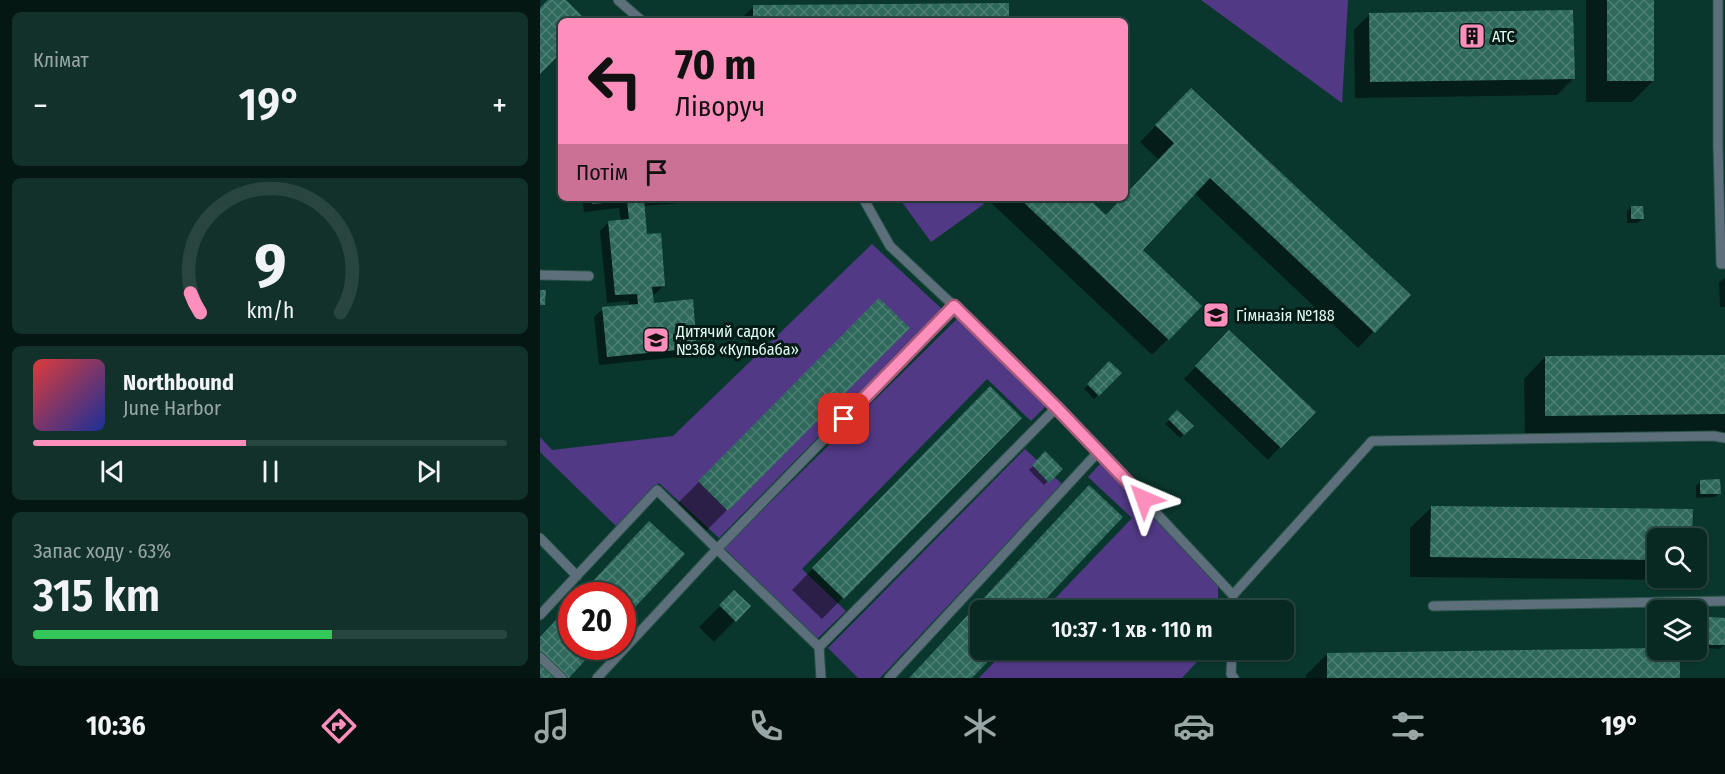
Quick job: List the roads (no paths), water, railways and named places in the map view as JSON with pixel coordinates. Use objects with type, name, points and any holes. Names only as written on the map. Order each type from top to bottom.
[{"type":"lane","points":[[618,0],[639,18]]},
{"type":"lane","points":[[1718,0],[1720,233],[1721,264],[1725,264]]},
{"type":"lane","points":[[865,201],[890,246],[1056,407],[1233,595]]},
{"type":"lane","points":[[540,275],[589,276]]},
{"type":"lane","points":[[597,678],[717,549],[954,306]]},
{"type":"lane","points":[[819,647],[1056,407]]},
{"type":"lane","points":[[1233,600],[1233,595],[1372,441],[1714,436],[1725,438]]},
{"type":"lane","points":[[889,678],[1099,451]]},
{"type":"lane","points":[[540,615],[657,490],[819,647],[821,678]]},
{"type":"lane","points":[[540,538],[577,576]]},
{"type":"lane","points":[[1433,606],[1725,601]]},
{"type":"lane","points":[[540,657],[562,678]]},
{"type":"lane","points":[[1230,677],[1231,660]]},
{"type":"place","name":"АТС","points":[[1472,36]]},
{"type":"place","name":"Гімназія №188","points":[[1216,315]]},
{"type":"place","name":"Дитячий садок №368 «Кульбаба»","points":[[656,340]]}]
